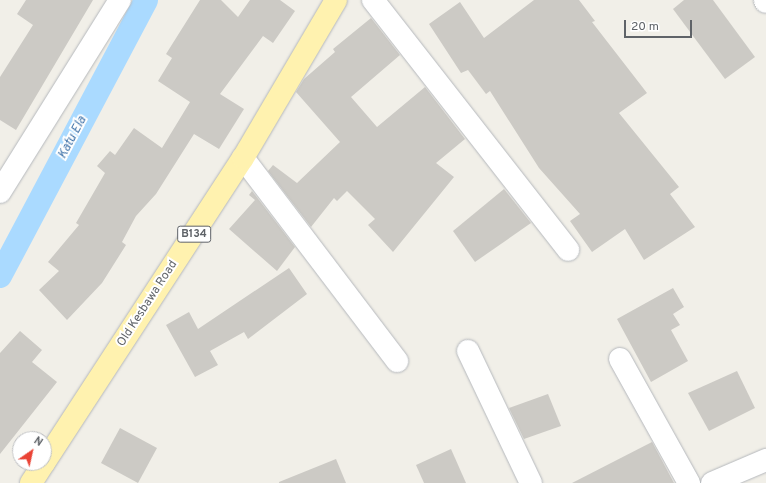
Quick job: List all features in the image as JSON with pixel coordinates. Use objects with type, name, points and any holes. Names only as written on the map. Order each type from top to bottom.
[{"type":"main road","name":"Old Kesbawa Road","points":[[52,451],[243,158],[336,0]]},
{"type":"main road","name":"Old Kesbawa Road","points":[[31,483],[39,471]]},
{"type":"street","points":[[0,192],[120,0]]},
{"type":"street","points":[[373,0],[568,250]]},
{"type":"street","points":[[243,158],[397,361]]},
{"type":"street","points":[[468,351],[530,483]]},
{"type":"street","points":[[620,359],[689,483]]},
{"type":"street","points":[[712,483],[766,460]]},
{"type":"building","points":[[26,0],[93,0],[16,130],[0,120],[0,77],[33,25],[17,14]]},
{"type":"building","points":[[200,0],[221,0],[238,17],[250,0],[280,0],[295,11],[273,43],[263,36],[220,94],[244,109],[219,149],[194,134],[156,194],[136,216],[122,242],[126,245],[102,283],[67,320],[39,290],[59,271],[48,262],[79,225],[76,223],[105,173],[97,166],[110,151],[115,155],[134,128],[162,148],[190,102],[158,81],[172,58],[166,54]]},
{"type":"building","points":[[534,0],[579,0],[595,21],[592,22],[647,93],[619,113],[679,187],[670,194],[695,227],[644,260],[625,229],[592,252],[570,221],[580,214],[539,168],[490,91],[486,94],[468,70],[461,73],[429,24],[460,2],[484,38]]},
{"type":"building","points":[[684,0],[713,0],[755,57],[725,79],[673,9]]},
{"type":"building","points":[[371,18],[400,55],[351,97],[377,127],[425,87],[465,139],[436,163],[454,177],[393,252],[368,225],[375,219],[347,191],[337,201],[334,198],[311,227],[268,171],[273,165],[297,183],[340,142],[296,92],[304,79],[335,52],[333,49]]},
{"type":"building","points":[[504,189],[531,223],[475,262],[453,231]]},
{"type":"building","points":[[252,191],[295,247],[277,271],[229,229],[255,200],[249,195]]},
{"type":"building","points":[[289,268],[307,294],[248,339],[244,332],[210,351],[218,365],[195,377],[166,325],[189,312],[198,329]]},
{"type":"building","points":[[673,288],[684,307],[673,314],[680,325],[671,330],[688,361],[651,382],[617,319]]},
{"type":"building","points":[[20,331],[42,350],[32,362],[57,382],[18,431],[12,431],[12,439],[0,454],[0,353]]},
{"type":"building","points":[[737,371],[755,408],[709,431],[688,393]]},
{"type":"building","points":[[548,394],[561,426],[524,439],[509,408]]},
{"type":"building","points":[[120,428],[157,448],[138,483],[101,463]]},
{"type":"building","points":[[652,442],[674,483],[572,483]]},
{"type":"building","points":[[451,449],[466,483],[424,483],[416,465]]},
{"type":"building","points":[[336,459],[346,483],[279,483],[279,482]]},
{"type":"waterway","name":"Katu Ela","points":[[0,276],[146,0]]}]
